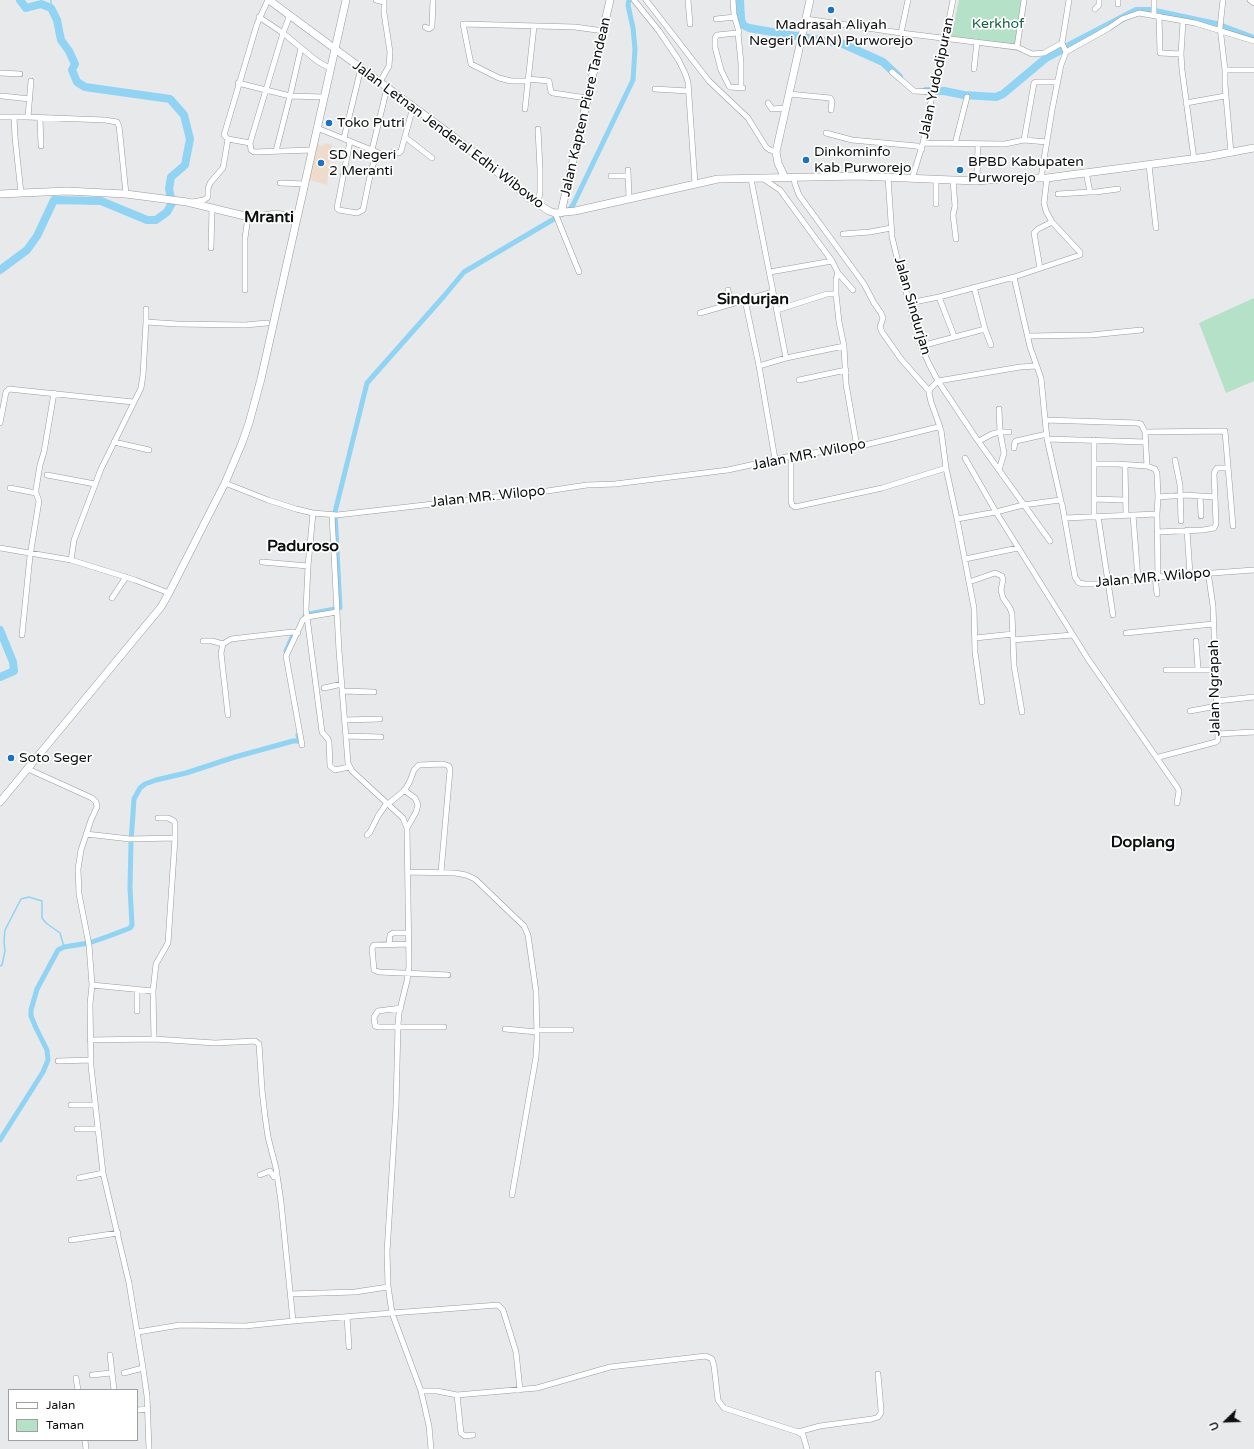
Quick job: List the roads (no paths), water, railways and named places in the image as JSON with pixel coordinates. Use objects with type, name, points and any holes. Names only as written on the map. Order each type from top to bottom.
[{"type":"street","name":"Jalan Letnan Jenderal Edhi Wibowo","points":[[268,0],[380,82],[538,204],[549,211],[560,215]]},
{"type":"street","points":[[250,143],[228,139],[224,136],[224,131],[259,17],[268,0]]},
{"type":"street","points":[[0,802],[151,620],[169,593],[225,483],[242,443],[257,395],[346,0]]},
{"type":"street","points":[[376,0],[384,1],[384,14],[390,52],[389,66],[380,82]]},
{"type":"street","points":[[425,27],[429,29],[432,27],[433,0]]},
{"type":"street","name":"Jalan Kapten Piere Tandean","points":[[560,215],[610,0]]},
{"type":"street","points":[[646,0],[709,81],[748,118],[766,147],[776,152]]},
{"type":"street","points":[[688,0],[690,24]]},
{"type":"street","points":[[733,0],[735,17],[738,33],[741,57],[742,88],[729,86],[721,70],[715,48],[715,38],[717,35],[738,33]]},
{"type":"street","points":[[784,178],[778,163],[776,152],[810,0]]},
{"type":"street","points":[[901,33],[908,0]]},
{"type":"street","name":"Jalan Yudodipuran","points":[[912,179],[922,149],[953,0]]},
{"type":"street","points":[[1017,47],[1024,0]]},
{"type":"street","points":[[909,303],[939,297],[1014,277],[1079,256],[1080,254],[1077,248],[1052,222],[1046,211],[1044,203],[1044,178],[1047,142],[1064,48],[1069,0]]},
{"type":"street","points":[[1096,9],[1099,5],[1099,0]]},
{"type":"street","points":[[1154,0],[1160,53],[1181,54]]},
{"type":"street","points":[[1223,0],[1220,26],[1226,70],[1226,96],[1231,153]]},
{"type":"street","points":[[1250,0],[1254,3]]},
{"type":"street","points":[[636,2],[678,59],[687,78],[695,184]]},
{"type":"street","points":[[806,19],[945,39],[1017,47],[1032,54],[1040,55],[1064,48],[1109,28],[1122,19],[1139,13],[1155,14],[1183,21],[1220,26],[1254,41]]},
{"type":"street","points":[[290,15],[283,33],[250,143],[251,150],[254,152],[312,150]]},
{"type":"street","points":[[259,17],[283,33],[317,61],[331,69]]},
{"type":"street","points":[[716,19],[735,17]]},
{"type":"street","points":[[1183,21],[1181,54],[1194,159]]},
{"type":"street","points":[[587,98],[553,93],[551,92],[549,80],[511,81],[499,78],[471,64],[463,24],[576,27],[604,31]]},
{"type":"street","points":[[525,109],[534,26]]},
{"type":"street","points":[[974,70],[977,42]]},
{"type":"street","points":[[276,151],[300,48]]},
{"type":"street","points":[[344,138],[361,68]]},
{"type":"street","points":[[1226,70],[1254,70]]},
{"type":"street","points":[[892,72],[914,91],[934,91]]},
{"type":"street","points":[[0,73],[20,74]]},
{"type":"street","points":[[28,117],[31,81]]},
{"type":"street","points":[[1024,140],[1034,83],[1058,82]]},
{"type":"street","points":[[238,83],[290,96],[324,97]]},
{"type":"street","points":[[350,141],[337,208],[339,210],[357,214],[363,210],[387,88]]},
{"type":"street","points":[[655,88],[688,91]]},
{"type":"street","points":[[789,94],[830,98],[832,101],[831,110]]},
{"type":"street","points":[[2,96],[30,99]]},
{"type":"street","points":[[1186,103],[1226,96]]},
{"type":"street","points":[[955,144],[967,97]]},
{"type":"street","points":[[768,103],[772,109],[786,108]]},
{"type":"street","points":[[317,128],[389,157],[394,152],[399,153],[401,151],[413,107]]},
{"type":"street","points":[[0,117],[105,120],[117,122],[119,126],[126,194]]},
{"type":"street","points":[[14,117],[21,193]]},
{"type":"street","points":[[40,118],[41,146]]},
{"type":"street","points":[[538,129],[540,192],[538,204]]},
{"type":"street","points":[[826,133],[852,140],[906,145],[922,149]]},
{"type":"street","points":[[405,137],[432,158]]},
{"type":"street","points":[[187,202],[204,200],[208,197],[210,183],[223,168],[228,139]]},
{"type":"street","points":[[923,143],[1005,144],[1024,140],[1047,142]]},
{"type":"street","points":[[977,181],[978,144]]},
{"type":"street","points":[[579,272],[560,215],[718,179],[858,176],[977,181],[1044,178],[1194,159],[1254,148]]},
{"type":"street","points":[[1149,164],[1156,228]]},
{"type":"street","points":[[1086,172],[1090,192]]},
{"type":"street","points":[[611,176],[628,173],[629,199]]},
{"type":"street","name":"Jalan Sindurjan","points":[[888,177],[892,228],[899,266],[921,346],[929,364],[938,381],[979,441],[1050,541]]},
{"type":"street","points":[[762,178],[780,190],[832,262],[838,273],[853,290]]},
{"type":"street","points":[[794,178],[794,184],[799,195],[862,281],[881,313],[883,318],[880,327],[882,332],[901,359],[929,391]]},
{"type":"street","points":[[751,179],[786,358]]},
{"type":"street","points":[[936,180],[936,204]]},
{"type":"street","points":[[953,180],[955,206],[953,215],[956,238]]},
{"type":"street","points":[[280,184],[305,184]]},
{"type":"street","points":[[1058,194],[1118,189]]},
{"type":"street","points":[[0,194],[67,191],[126,194],[187,202],[248,217],[259,218],[281,214],[297,218]]},
{"type":"street","points":[[211,248],[212,208]]},
{"type":"street","points":[[245,290],[245,238],[248,217]]},
{"type":"street","points":[[1040,268],[1034,233],[1038,229],[1052,222]]},
{"type":"street","points":[[843,234],[870,232],[892,228]]},
{"type":"street","points":[[770,272],[832,262]]},
{"type":"street","points":[[838,273],[836,279],[836,294],[839,322],[844,346],[847,391],[857,447]]},
{"type":"street","name":"Jalan MR. Wilopo","points":[[1014,277],[1036,366],[1039,370],[1041,378],[1047,436],[1077,580],[1079,583],[1108,584],[1138,579],[1208,572],[1254,570]]},
{"type":"street","points":[[974,288],[991,345]]},
{"type":"street","points":[[728,290],[731,304]]},
{"type":"street","points":[[700,313],[773,292]]},
{"type":"street","points":[[777,310],[827,294],[836,294]]},
{"type":"street","points":[[939,297],[954,336]]},
{"type":"street","points":[[744,300],[759,366],[775,459]]},
{"type":"street","points":[[71,560],[74,540],[96,484],[114,442],[141,388],[146,309]]},
{"type":"street","points":[[146,322],[245,325],[267,323]]},
{"type":"street","points":[[921,346],[985,329]]},
{"type":"street","points":[[1028,336],[1091,335],[1141,330]]},
{"type":"street","points":[[759,366],[786,358],[844,346]]},
{"type":"street","points":[[982,702],[975,652],[975,613],[946,468],[940,427],[929,397],[929,391],[938,381],[1020,367],[1036,366]]},
{"type":"street","points":[[799,380],[846,370]]},
{"type":"street","points":[[0,423],[8,390],[54,393],[133,402]]},
{"type":"street","points":[[22,635],[30,553],[39,501],[36,493],[54,393]]},
{"type":"street","points":[[999,409],[1000,432],[1004,453],[999,470]]},
{"type":"street","points":[[1045,420],[1137,422],[1144,428],[1145,432],[1147,466]]},
{"type":"street","name":"Jalan MR. Wilopo","points":[[225,483],[296,509],[313,513],[334,515],[728,470],[790,456],[857,447],[940,427]]},
{"type":"street","points":[[1145,432],[1225,431],[1233,526]]},
{"type":"street","points":[[979,441],[992,434],[1009,432]]},
{"type":"street","points":[[1014,448],[1016,441],[1047,436],[1146,442]]},
{"type":"street","points":[[1094,440],[1094,499],[1113,615]]},
{"type":"street","points":[[114,442],[149,450]]},
{"type":"street","points":[[790,456],[791,501],[792,505],[795,507],[882,488],[946,468]]},
{"type":"street","points":[[965,458],[996,512],[1072,635],[1178,789],[1177,803]]},
{"type":"street","points":[[1175,460],[1181,496],[1181,521]]},
{"type":"street","points":[[1094,464],[1147,466],[1156,470],[1158,497],[1157,594]]},
{"type":"street","points":[[1125,465],[1126,515]]},
{"type":"street","points":[[1157,532],[1214,528],[1216,524],[1214,474],[1216,469],[1228,468]]},
{"type":"street","points":[[47,475],[96,484]]},
{"type":"street","points":[[10,488],[36,493]]},
{"type":"street","points":[[1200,496],[1201,516]]},
{"type":"street","points":[[1158,497],[1215,497]]},
{"type":"street","points":[[1094,499],[1125,500]]},
{"type":"street","points":[[956,519],[996,512],[1023,505],[1057,500],[1061,501]]},
{"type":"street","points":[[313,513],[308,566],[306,615],[322,732],[327,737],[329,742],[330,766],[335,770],[349,768]]},
{"type":"street","points":[[1065,518],[1157,514]]},
{"type":"street","points":[[334,515],[337,610],[349,768],[405,820],[407,828],[409,933],[408,972],[398,1027],[396,1107],[386,1252],[388,1287],[392,1313],[421,1391],[429,1426],[431,1449]]},
{"type":"street","points":[[1133,515],[1138,579]]},
{"type":"street","points":[[1187,530],[1190,574]]},
{"type":"street","points":[[0,548],[71,560],[136,580],[169,593]]},
{"type":"street","points":[[965,559],[1018,548]]},
{"type":"street","points":[[262,562],[308,566]]},
{"type":"street","name":"Jalan Ngrapah","points":[[1158,759],[1159,757],[1216,742],[1218,734],[1213,606],[1208,572]]},
{"type":"street","points":[[969,582],[995,573],[1002,576],[1003,580],[1001,590],[1003,598],[1012,614],[1014,666],[1022,712]]},
{"type":"street","points":[[112,598],[126,577]]},
{"type":"street","points":[[302,745],[286,656],[295,632],[306,615],[337,610]]},
{"type":"street","points":[[1126,633],[1213,624]]},
{"type":"street","points":[[228,715],[221,653],[223,644],[231,639],[295,632]]},
{"type":"street","points":[[975,638],[1013,634]]},
{"type":"street","points":[[1013,640],[1072,635]]},
{"type":"street","points":[[203,641],[212,640],[223,644]]},
{"type":"street","points":[[1196,640],[1198,669]]},
{"type":"street","points":[[1166,670],[1215,670]]},
{"type":"street","points":[[324,688],[342,684]]},
{"type":"street","points":[[342,691],[374,692]]},
{"type":"street","points":[[1190,711],[1254,697]]},
{"type":"street","points":[[345,720],[380,719]]},
{"type":"street","points":[[1218,734],[1254,732]]},
{"type":"street","points":[[346,736],[381,737]]},
{"type":"street","points":[[367,834],[370,832],[378,816],[388,803],[408,786],[414,770],[419,765],[443,764],[449,766],[450,773],[441,872]]},
{"type":"street","points":[[28,769],[92,798],[96,802],[97,807],[81,850],[78,869],[79,894],[88,943],[92,985],[90,1004],[91,1060],[103,1173],[129,1282],[138,1332],[148,1409],[149,1449]]},
{"type":"street","points":[[404,790],[415,798],[418,805],[416,812],[407,828]]},
{"type":"street","points":[[154,1039],[153,991],[156,964],[168,943],[175,838],[174,821],[168,818],[158,818]]},
{"type":"street","points":[[86,834],[131,839],[175,838]]},
{"type":"street","points":[[408,872],[441,872],[466,875],[475,878],[526,930],[530,941],[536,991],[536,1057],[512,1195]]},
{"type":"street","points":[[389,944],[390,935],[392,933],[409,933]]},
{"type":"street","points":[[409,944],[376,944],[373,947],[374,970],[379,972],[408,972],[448,975]]},
{"type":"street","points":[[92,985],[153,991]]},
{"type":"street","points":[[137,990],[137,1012]]},
{"type":"street","points":[[401,1008],[380,1010],[376,1012],[374,1024],[377,1027],[444,1027]]},
{"type":"street","points":[[505,1029],[537,1031],[571,1030]]},
{"type":"street","points":[[90,1040],[154,1039],[215,1043],[256,1041],[260,1046],[262,1090],[268,1137],[281,1202],[293,1321]]},
{"type":"street","points":[[58,1061],[91,1060]]},
{"type":"street","points":[[71,1105],[95,1105]]},
{"type":"street","points":[[77,1129],[98,1128]]},
{"type":"street","points":[[260,1175],[270,1171],[274,1177],[277,1177]]},
{"type":"street","points":[[79,1178],[103,1173]]},
{"type":"street","points":[[71,1240],[118,1233]]},
{"type":"street","points":[[290,1294],[355,1292],[388,1287]]},
{"type":"street","points":[[138,1332],[180,1325],[245,1326],[498,1305],[504,1310],[516,1352],[520,1390]]},
{"type":"street","points":[[347,1317],[348,1347]]},
{"type":"street","points":[[110,1355],[114,1389]]},
{"type":"street","points":[[421,1391],[437,1391],[457,1395],[537,1388],[610,1367],[706,1356],[712,1359],[718,1400],[724,1408],[798,1432],[803,1435],[807,1449]]},
{"type":"street","points":[[124,1373],[143,1368]]},
{"type":"street","points":[[92,1375],[111,1374]]},
{"type":"street","points":[[798,1432],[820,1426],[878,1417],[881,1413],[878,1374]]},
{"type":"street","points":[[76,1378],[78,1389]]},
{"type":"street","points":[[457,1395],[461,1433],[465,1436],[473,1435]]},
{"type":"street","points":[[138,1410],[148,1409]]},
{"type":"waterway","points":[[0,270],[27,250],[37,236],[54,200],[101,201],[147,220],[156,220],[167,212],[172,203],[169,189],[171,177],[185,165],[190,139],[184,115],[170,99],[85,87],[77,82],[72,70],[75,64],[69,51],[61,40],[57,20],[51,8],[41,4],[26,8],[20,0]]},
{"type":"waterway","points":[[51,0],[51,8]]},
{"type":"waterway","points":[[568,211],[573,205],[633,80],[635,49],[633,28],[628,5],[629,0]]},
{"type":"waterway","points":[[740,0],[741,19],[743,25],[749,28],[843,44],[883,62],[899,77]]},
{"type":"waterway","points":[[926,91],[944,91],[964,95],[996,97],[1003,94],[1046,58],[1136,11],[1150,11],[1216,25],[1251,38]]},
{"type":"waterway","points":[[305,616],[340,608],[335,512],[367,383],[464,272],[559,216]]},
{"type":"waterway","points":[[0,630],[13,662],[14,671],[0,677]]},
{"type":"waterway","points":[[286,651],[294,633]]},
{"type":"waterway","points":[[0,1140],[43,1072],[48,1060],[47,1050],[31,1016],[31,1010],[37,989],[58,950],[64,947],[89,943],[130,928],[132,925],[130,888],[131,842],[134,799],[140,788],[145,784],[156,780],[186,773],[235,757],[293,741],[299,741],[298,735]]},
{"type":"waterway","points":[[0,966],[2,965],[5,951],[5,930],[21,899],[29,897],[42,901],[42,918],[46,923],[60,933],[64,947]]},
{"type":"place","name":"Madrasah Aliyah Negeri (MAN) Purworejo","points":[[831,10]]},
{"type":"place","name":"Toko Putri","points":[[329,123]]},
{"type":"place","name":"Dinkominfo Kab Purworejo","points":[[806,160]]},
{"type":"place","name":"SD Negeri 2 Meranti","points":[[321,163]]},
{"type":"place","name":"BPBD Kabupaten Purworejo","points":[[960,170]]},
{"type":"place","name":"Soto Seger","points":[[11,758]]},
{"type":"district","name":"Mranti","points":[[269,218]]},
{"type":"district","name":"Sindurjan","points":[[753,300]]},
{"type":"district","name":"Paduroso","points":[[303,547]]},
{"type":"district","name":"Doplang","points":[[1143,843]]},
{"type":"park label","name":"Kerkhof","points":[[998,24]]}]
